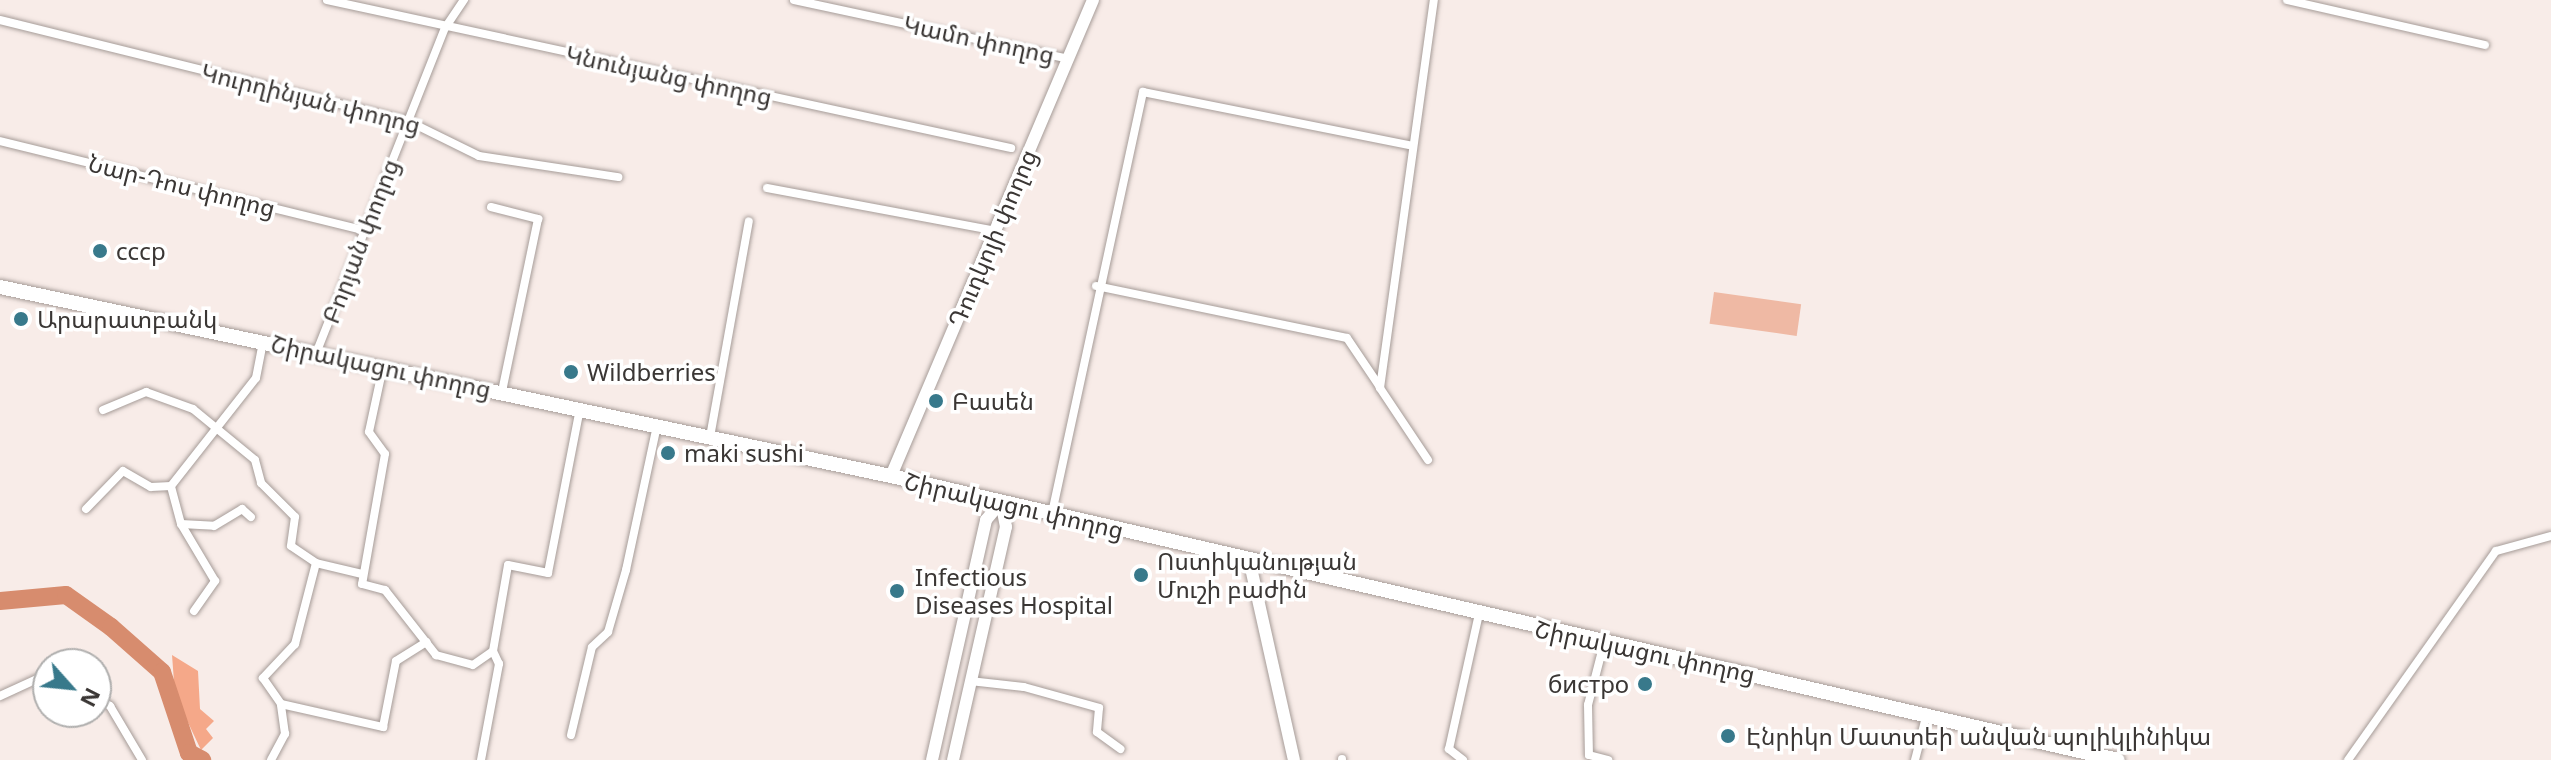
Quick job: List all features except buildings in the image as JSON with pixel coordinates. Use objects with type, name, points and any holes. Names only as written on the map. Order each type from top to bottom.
[{"type":"main road","name":"Շիրակացու փողոց","points":[[0,287],[317,351],[891,476],[1604,643],[1927,713],[2109,759]]},
{"type":"street","name":"Կնունյանց փողոց","points":[[327,0],[445,28],[1011,148]]},
{"type":"street","name":"Բորյան փողոց","points":[[317,351],[445,28],[464,0]]},
{"type":"street","name":"Կամո փողոց","points":[[794,0],[1069,59]]},
{"type":"street","name":"Դուդկոյի փողոց","points":[[891,476],[1093,0]]},
{"type":"street","points":[[1380,388],[1434,0]]},
{"type":"street","points":[[2287,0],[2485,45]]},
{"type":"street","name":"Կուրղինյան փողոց","points":[[0,20],[408,121],[479,156],[618,177]]},
{"type":"street","points":[[1052,513],[1096,286],[1143,92],[1413,146]]},
{"type":"street","name":"Նար-Դոս փողոց","points":[[0,141],[363,230]]},
{"type":"street","points":[[767,188],[996,231]]},
{"type":"street","points":[[491,207],[538,219],[502,391]]},
{"type":"street","points":[[710,437],[749,221]]},
{"type":"street","points":[[1096,286],[1347,338],[1428,460]]},
{"type":"street","points":[[86,509],[123,471],[151,487],[171,486],[256,378],[263,340]]},
{"type":"street","points":[[383,366],[369,432],[385,454],[362,584],[385,590],[436,655],[473,665],[493,651]]},
{"type":"street","points":[[103,410],[155,393],[184,404],[255,460],[261,483],[295,517],[291,546],[316,563],[362,574]]},
{"type":"street","points":[[481,760],[499,664],[493,651],[508,565],[548,573],[580,409]]},
{"type":"street","points":[[571,735],[592,647],[608,632],[626,570],[657,425]]},
{"type":"street","points":[[171,486],[181,524],[215,581],[194,611]]},
{"type":"street","points":[[932,760],[986,520],[1001,502]]},
{"type":"street","points":[[953,760],[1006,527],[1001,502]]},
{"type":"street","points":[[181,524],[214,526],[242,509],[251,517]]},
{"type":"street","points":[[2348,760],[2496,551],[2551,536]]},
{"type":"street","points":[[1249,559],[1294,760]]},
{"type":"street","points":[[271,760],[285,734],[281,704],[263,678],[295,644],[316,563]]},
{"type":"street","points":[[1463,760],[1449,749],[1479,614]]},
{"type":"street","points":[[958,638],[978,642]]},
{"type":"street","points":[[281,704],[383,727],[396,661],[427,642]]},
{"type":"street","points":[[1604,643],[1588,705],[1589,755],[1608,760]]},
{"type":"street","points":[[0,696],[32,681]]},
{"type":"street","points":[[970,681],[1099,708],[1097,732],[1120,749]]},
{"type":"street","points":[[112,712],[124,724],[142,760]]},
{"type":"street","points":[[1915,760],[1927,713]]},
{"type":"shaded area","points":[[1714,292],[1801,304],[1797,336],[1710,324]]},
{"type":"shaded area","points":[[172,655],[198,671],[200,709],[214,721],[206,729],[213,738],[201,750],[175,695]]},
{"type":"waterway","points":[[0,601],[66,595],[111,627],[162,672],[189,753],[202,760]]},
{"type":"place","name":"ссср","points":[[100,251]]},
{"type":"place","name":"Արարատբանկ","points":[[21,319]]},
{"type":"place","name":"Wildberries","points":[[571,372]]},
{"type":"place","name":"Բասեն","points":[[936,401]]},
{"type":"place","name":"maki sushi","points":[[668,453]]},
{"type":"place","name":"Ոստիկանության Մուշի բաժին","points":[[1141,575]]},
{"type":"place","name":"Infectious Diseases Hospital","points":[[897,591]]},
{"type":"place","name":"бистро","points":[[1645,684]]},
{"type":"place","name":"Էնրիկո Մատտեի անվան պոլիկլինիկա","points":[[1728,736]]}]
